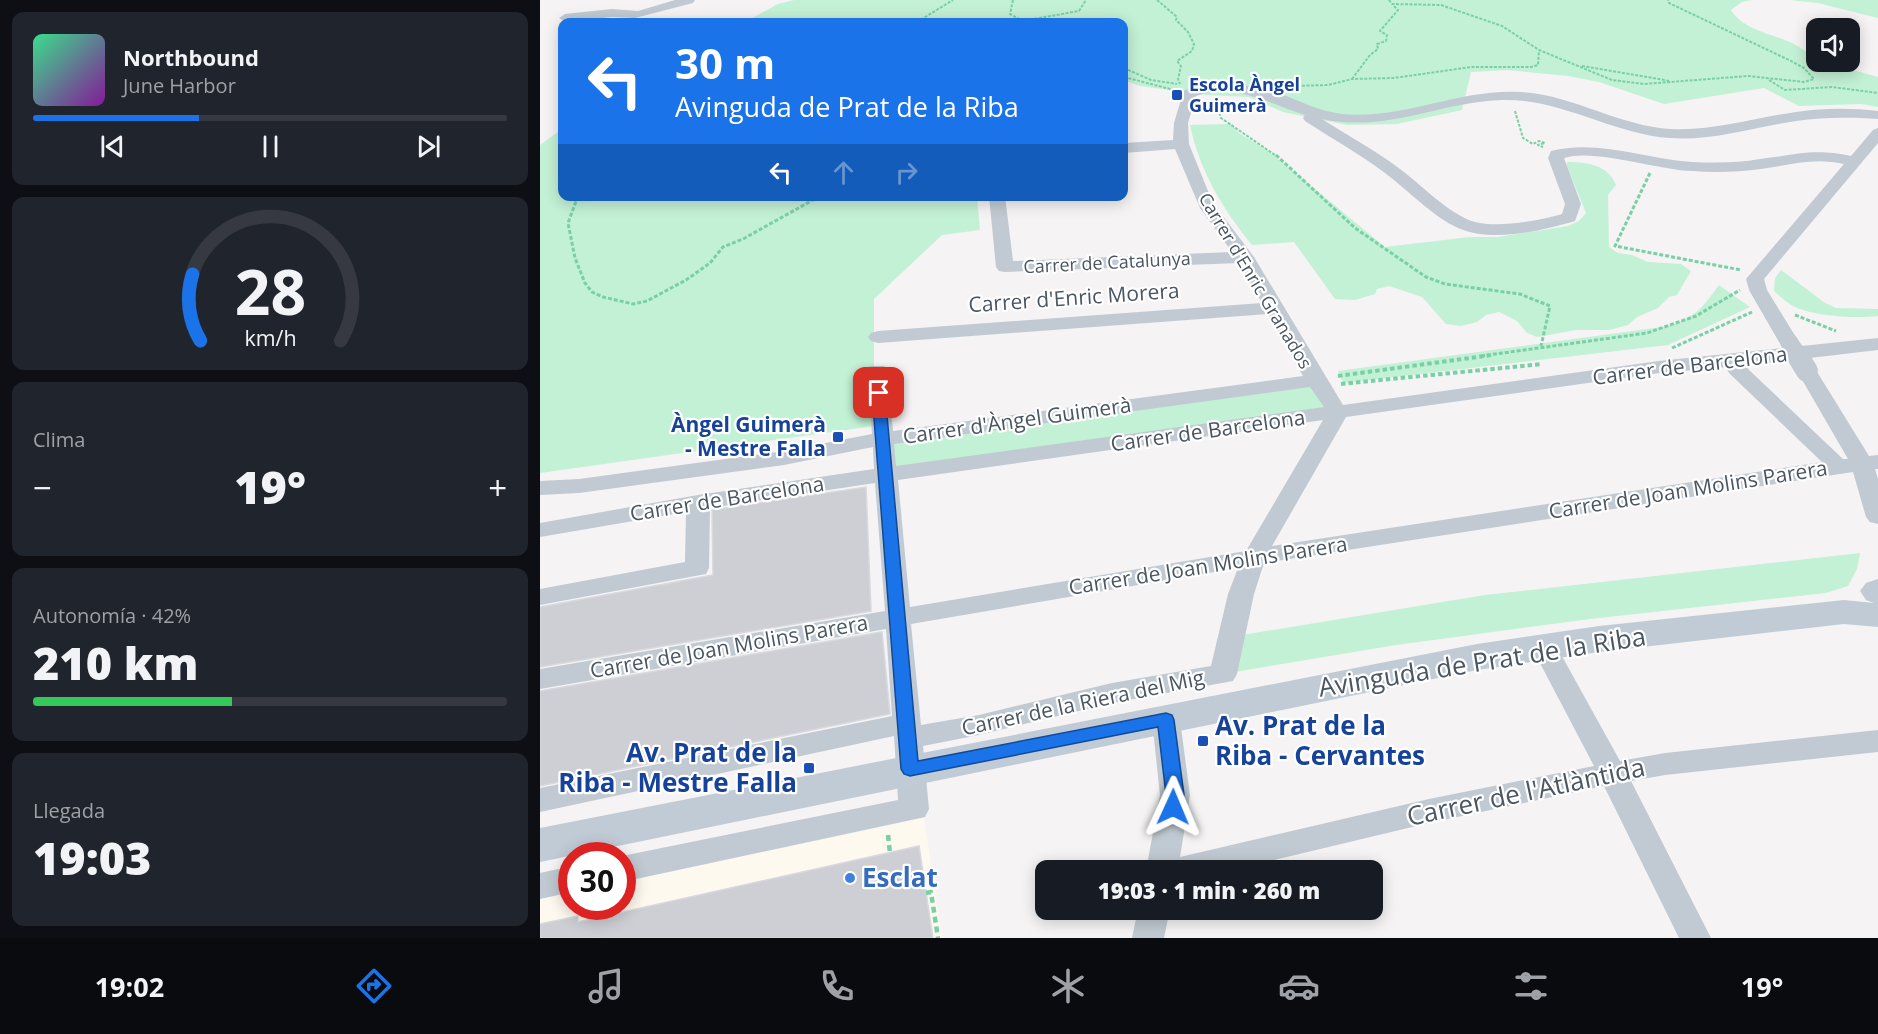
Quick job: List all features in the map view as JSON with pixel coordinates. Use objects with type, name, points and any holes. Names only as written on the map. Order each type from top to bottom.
[{"type":"main road","points":[[1861,613],[1878,591]]},
{"type":"main road","name":"Avinguda de Prat de la Riba","points":[[540,845],[907,743],[1012,751],[1409,669],[1544,646],[1861,613]]},
{"type":"street","points":[[565,18],[612,13],[639,13],[689,0]]},
{"type":"street","points":[[1185,89],[1246,90],[1278,98],[1311,112],[1347,119],[1387,119],[1479,98],[1511,95],[1556,101],[1640,129],[1676,134],[1717,131],[1809,115],[1851,113],[1878,115]]},
{"type":"street","name":"Carrer d'Enric Granados","points":[[1185,89],[1180,123],[1180,144],[1208,208],[1245,256],[1273,308],[1338,413]]},
{"type":"street","points":[[1292,105],[1389,168],[1450,216],[1477,228],[1495,229],[1545,224],[1569,218],[1573,204],[1556,158],[1557,154],[1565,151],[1588,151],[1654,164],[1694,166],[1756,165],[1821,155],[1854,161]]},
{"type":"street","points":[[1337,134],[1330,125],[1347,119]]},
{"type":"street","points":[[1878,133],[1757,276],[1755,285],[1807,371],[1870,463],[1878,517]]},
{"type":"street","points":[[1128,148],[1180,144]]},
{"type":"street","name":"Carrer de Catalunya","points":[[998,201],[1005,267],[1245,256]]},
{"type":"street","name":"Carrer d'Enric Morera","points":[[878,337],[1273,308]]},
{"type":"street","name":"Carrer de Barcelona","points":[[540,530],[698,502],[1659,367],[1878,344]]},
{"type":"street","points":[[1742,360],[1737,370],[1831,458],[1836,466]]},
{"type":"street","points":[[636,865],[914,808],[877,370]]},
{"type":"street","name":"Carrer d'Àngel Guimerà","points":[[540,488],[579,486],[784,459],[882,439],[1318,383]]},
{"type":"street","name":"Carrer de la Riera del Mig","points":[[907,743],[1112,693],[1223,674],[1240,594],[1254,557],[1338,413]]},
{"type":"street","name":"Carrer de Joan Molins Parera","points":[[540,680],[1254,557],[1836,466],[1870,463]]},
{"type":"street","points":[[540,597],[697,568],[698,502]]},
{"type":"street","points":[[1544,646],[1612,773],[1695,938]]},
{"type":"street","points":[[1164,860],[1175,795],[1166,720]]},
{"type":"street","name":"Carrer de l'Atlàntida","points":[[1221,860],[1429,811],[1612,773],[1665,764],[1878,741]]},
{"type":"street","name":"Avinguda de Prat de la Riba","points":[[540,800],[907,743]]},
{"type":"street","points":[[540,886],[558,882]]},
{"type":"street","points":[[1148,938],[1152,920]]},
{"type":"path","points":[[924,18],[953,0]]},
{"type":"path","points":[[1012,0],[1010,14],[1017,18]]},
{"type":"path","points":[[1050,18],[1078,11],[1086,0]]},
{"type":"path","points":[[1157,0],[1177,17],[1176,20],[1188,32],[1194,44],[1192,51],[1177,61],[1181,66],[1179,70]]},
{"type":"path","points":[[1352,79],[1378,49],[1377,44],[1386,41],[1387,34],[1380,31],[1398,10],[1389,0]]},
{"type":"path","points":[[1392,4],[1441,4],[1502,26],[1539,50],[1612,80],[1644,84],[1748,76],[1804,82],[1814,79],[1804,68],[1744,40],[1715,23],[1669,3],[1668,0]]},
{"type":"path","points":[[1290,86],[1328,85],[1352,79],[1394,78],[1471,67],[1531,67],[1538,65],[1539,50]]},
{"type":"path","points":[[1576,66],[1616,70],[1678,82]]},
{"type":"path","points":[[1128,70],[1151,80],[1185,89]]},
{"type":"path","points":[[1760,77],[1785,90],[1832,87],[1878,93]]},
{"type":"path","points":[[1128,79],[1135,82],[1185,89]]},
{"type":"path","points":[[1511,95],[1523,138],[1533,144]]},
{"type":"path","points":[[1207,102],[1216,103],[1221,118],[1282,159],[1355,228],[1426,277],[1445,284],[1520,294],[1550,306],[1541,346]]},
{"type":"path","points":[[1648,176],[1615,246],[1757,276]]},
{"type":"path","points":[[576,201],[568,223],[575,258],[585,283],[592,292],[603,297],[633,304],[647,301],[686,280],[710,262],[723,247],[743,239],[811,201]]},
{"type":"path","points":[[1318,383],[1541,346],[1647,333],[1682,324],[1709,312],[1757,276]]},
{"type":"path","points":[[1671,348],[1755,311],[1784,311],[1838,332]]},
{"type":"path","points":[[1318,383],[1544,364]]},
{"type":"path","points":[[926,893],[932,892],[938,938]]},
{"type":"shaded area","name":"Esclat","points":[[924,818],[942,938],[540,938],[540,899],[558,895],[558,920],[636,920],[636,879]]},
{"type":"green space","points":[[794,0],[1752,0],[1742,2],[1731,10],[1736,17],[1759,31],[1784,40],[1806,52],[1806,72],[1860,72],[1878,77],[1878,107],[1861,104],[1799,106],[1764,88],[1664,104],[1599,82],[1568,76],[1507,70],[1471,72],[1462,110],[1397,124],[1347,125],[1283,112],[1249,97],[1207,95],[1140,86],[1128,82],[1128,18],[752,18],[778,4]]},
{"type":"green space","points":[[1790,0],[1878,0],[1878,18],[1818,3]]},
{"type":"green space","points":[[1231,124],[1239,133],[1270,152],[1385,247],[1470,237],[1498,237],[1568,226],[1579,221],[1586,213],[1566,164],[1575,162],[1596,166],[1608,173],[1616,185],[1608,195],[1609,247],[1618,253],[1632,255],[1648,262],[1681,264],[1691,271],[1677,295],[1669,297],[1658,308],[1637,317],[1628,325],[1609,330],[1576,330],[1537,337],[1527,333],[1517,321],[1499,312],[1461,326],[1446,324],[1422,297],[1389,286],[1377,289],[1375,294],[1355,300],[1335,299],[1294,242],[1252,245],[1222,204],[1206,174],[1190,125]]},
{"type":"green space","points":[[558,132],[558,201],[977,201],[980,230],[942,235],[874,299],[874,426],[540,473],[540,145]]},
{"type":"green space","points":[[1781,270],[1825,303],[1836,308],[1878,309],[1878,316],[1834,316],[1793,306],[1774,291],[1775,278]]},
{"type":"green space","points":[[1719,285],[1750,307],[1668,345],[1343,383],[1338,371],[1662,327],[1681,321],[1695,313]]},
{"type":"green space","points":[[1315,386],[1333,411],[886,476],[882,439]]},
{"type":"green space","points":[[1860,553],[1857,569],[1848,586],[1826,593],[1590,619],[1396,645],[1223,674],[1230,637],[1485,595]]},
{"type":"building","points":[[866,487],[871,611],[540,667],[540,607],[713,575],[712,510]]},
{"type":"building","points":[[882,632],[890,714],[540,786],[540,691]]},
{"type":"building","name":"Esclat","points":[[919,846],[933,938],[540,938],[540,924],[559,920],[578,920],[578,922],[636,920],[636,909]]},
{"type":"place","name":"Escola Àngel Guimerà","points":[[1177,95]]},
{"type":"place","name":"Àngel Guimerà - Mestre Falla","points":[[838,437]]},
{"type":"place","name":"Av. Prat de la Riba - Cervantes","points":[[1203,741]]},
{"type":"place","name":"Av. Prat de la Riba - Mestre Falla","points":[[809,768]]},
{"type":"place","name":"Esclat","points":[[850,878]]},
{"type":"route","points":[[879,393],[910,769],[1166,720],[1172,756],[1175,795],[1173,807]]}]
